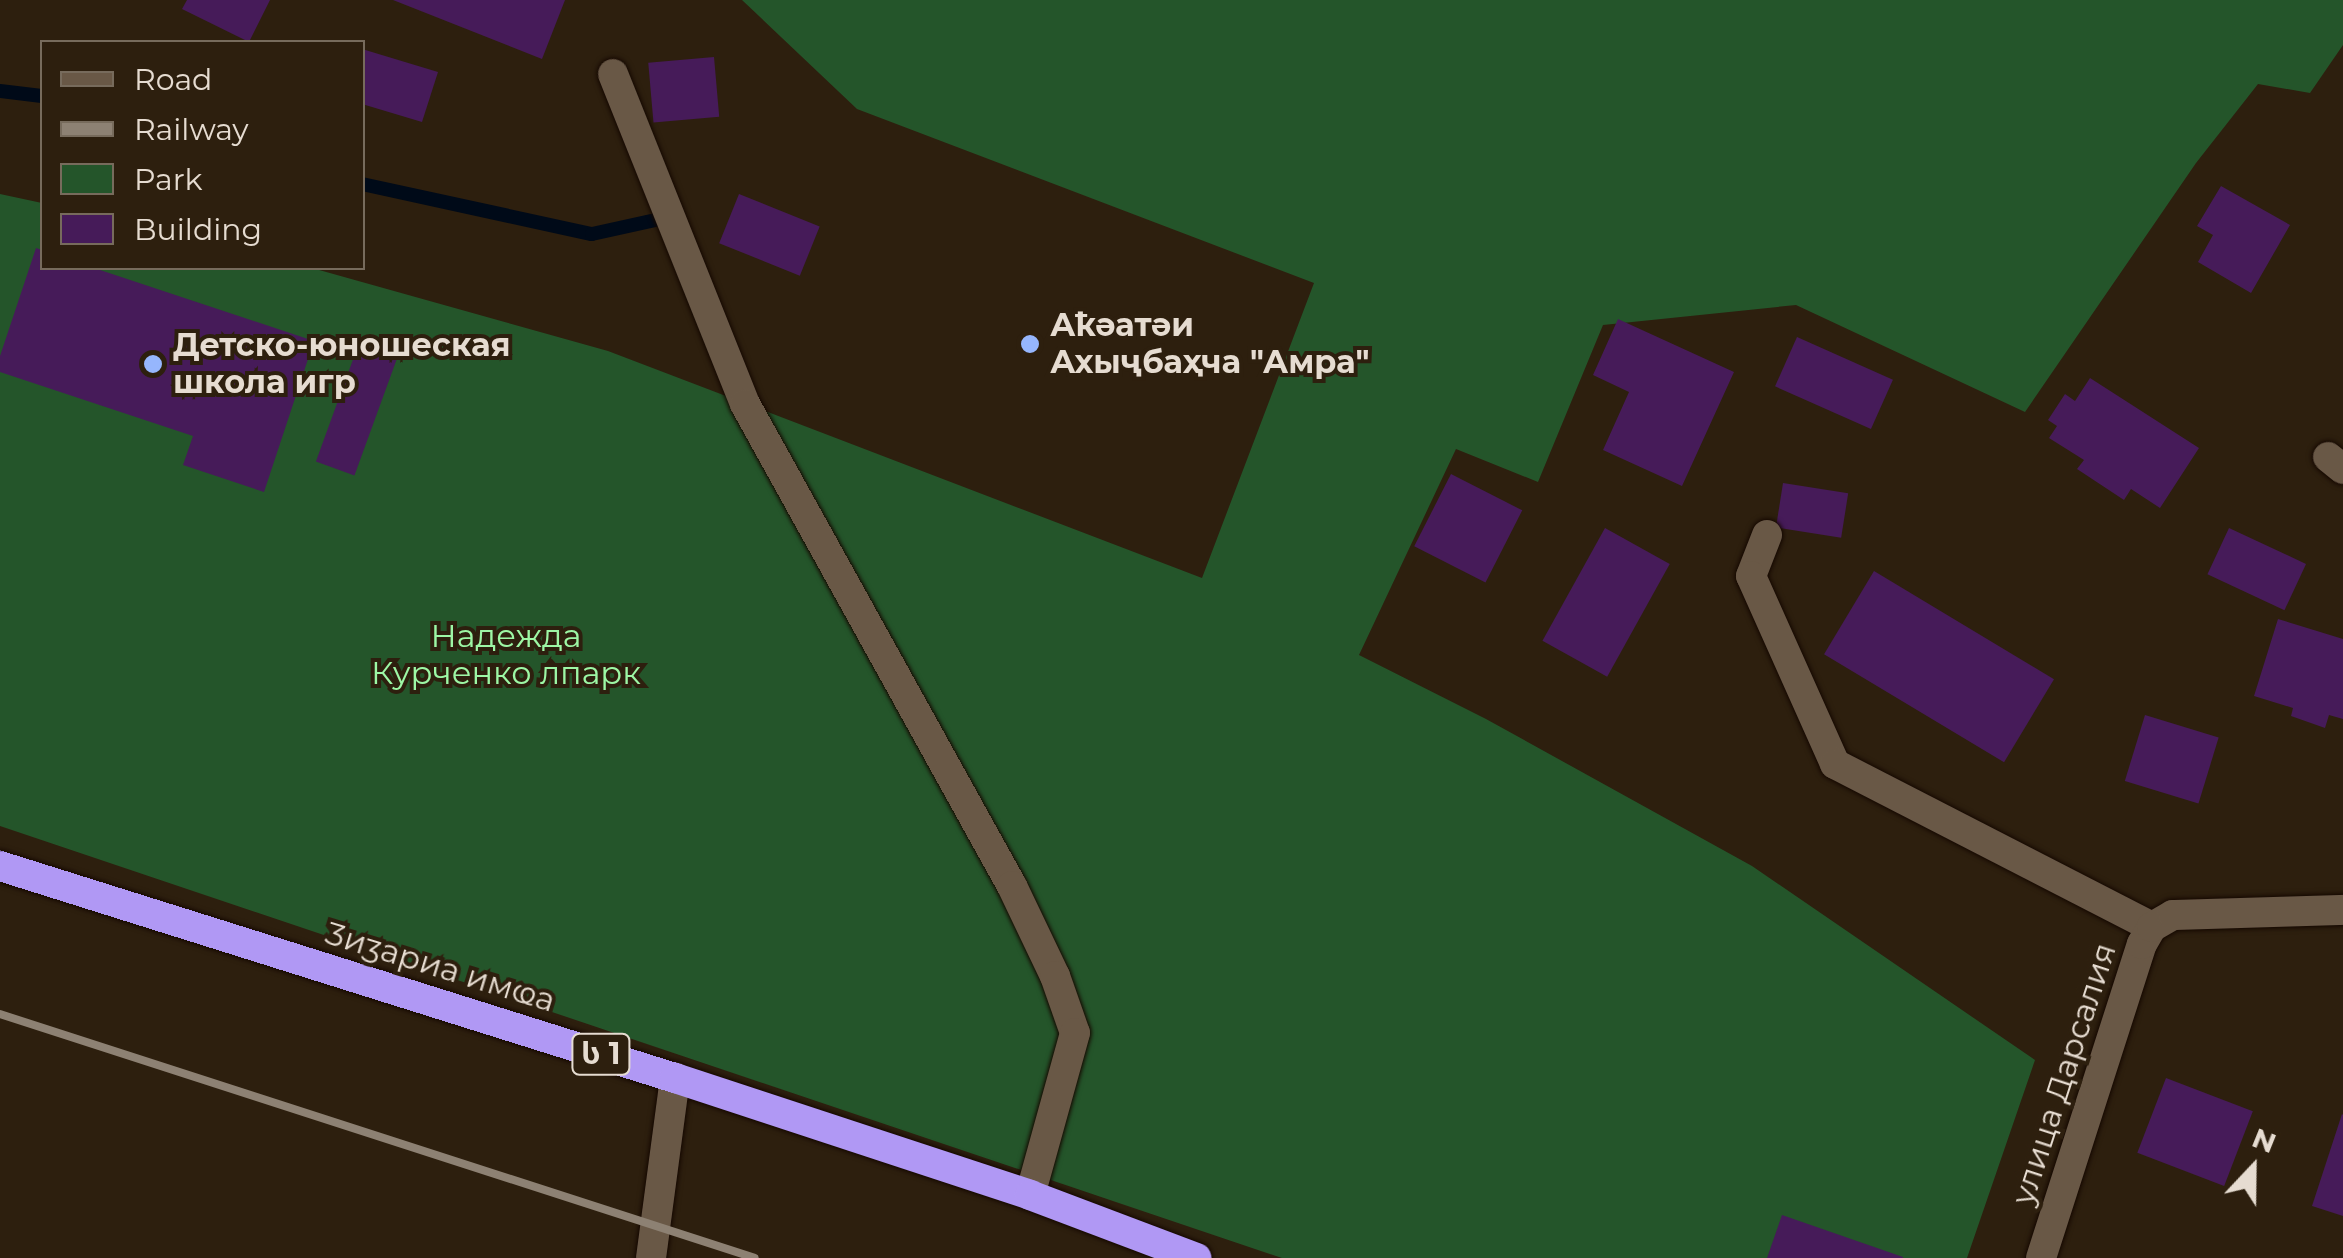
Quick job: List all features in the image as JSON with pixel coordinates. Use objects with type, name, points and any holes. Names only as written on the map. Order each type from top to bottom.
[{"type":"highway","name":"Ӡиӡариа имҩа","points":[[0,866],[675,1078],[1030,1195],[1197,1258]]},
{"type":"street","points":[[613,74],[745,404],[1012,886],[1055,976],[1074,1033],[1030,1195]]},
{"type":"street","points":[[1767,535],[1750,576],[1835,764],[2152,927]]},
{"type":"street","name":"улица Дарсалия","points":[[2041,1258],[2142,944],[2152,927],[2173,915],[2343,910]]},
{"type":"street","points":[[651,1258],[675,1078]]},
{"type":"green space","name":"Надежда Курченко лпарк","points":[[742,0],[2343,0],[2343,45],[2310,93],[2258,84],[2196,163],[2025,412],[1796,305],[1603,325],[1538,482],[1456,449],[1359,655],[1486,719],[1752,866],[2035,1060],[1967,1258],[1282,1258],[0,826],[0,194],[40,203],[40,270],[319,270],[608,351],[1202,578],[1314,283],[857,109]]},
{"type":"building","points":[[187,0],[270,0],[250,40],[182,9]]},
{"type":"building","points":[[393,0],[565,0],[542,59]]},
{"type":"building","points":[[365,50],[438,72],[422,122],[365,105]]},
{"type":"building","points":[[714,57],[719,117],[653,123],[648,63]]},
{"type":"building","points":[[2221,186],[2290,225],[2251,293],[2198,262],[2213,235],[2197,226]]},
{"type":"building","points":[[739,194],[820,227],[800,276],[719,243]]},
{"type":"building","name":"Детско-юношеская школа игр","points":[[36,248],[40,249],[40,270],[100,270],[314,341],[264,492],[183,465],[193,436],[0,372],[0,356]]},
{"type":"building","points":[[1618,319],[1734,372],[1682,486],[1603,450],[1629,392],[1593,375]]},
{"type":"building","points":[[1797,337],[1893,380],[1871,429],[1775,386]]},
{"type":"building","points":[[359,343],[398,357],[354,475],[316,461]]},
{"type":"building","points":[[2090,378],[2199,448],[2160,508],[2131,489],[2124,500],[2077,469],[2084,460],[2049,438],[2057,426],[2048,420],[2065,394],[2075,401]]},
{"type":"building","points":[[1451,474],[1522,510],[1486,582],[1414,546]]},
{"type":"building","points":[[1783,483],[1848,493],[1841,538],[1776,527]]},
{"type":"building","points":[[1605,528],[1670,564],[1607,677],[1542,641]]},
{"type":"building","points":[[2229,528],[2306,564],[2284,610],[2207,574]]},
{"type":"building","points":[[1874,571],[2054,679],[2004,762],[1824,654]]},
{"type":"building","points":[[2278,619],[2343,639],[2343,719],[2329,715],[2325,728],[2291,716],[2293,708],[2254,696]]},
{"type":"building","points":[[2145,715],[2219,738],[2198,803],[2125,781]]},
{"type":"building","points":[[2166,1078],[2253,1111],[2224,1186],[2137,1153]]},
{"type":"building","points":[[2343,1115],[2343,1216],[2312,1206]]},
{"type":"building","points":[[1782,1215],[1903,1257],[1903,1258],[1767,1258]]},
{"type":"waterway","points":[[0,91],[40,96]]},
{"type":"waterway","points":[[365,185],[592,234],[669,217]]},
{"type":"railway","points":[[0,1014],[755,1258]]},
{"type":"place","name":"Аҟәатәи Ахыҷбаҳча \"Амра\"","points":[[1030,344]]},
{"type":"place","name":"Детско-юношеская школа игр","points":[[153,364]]}]
